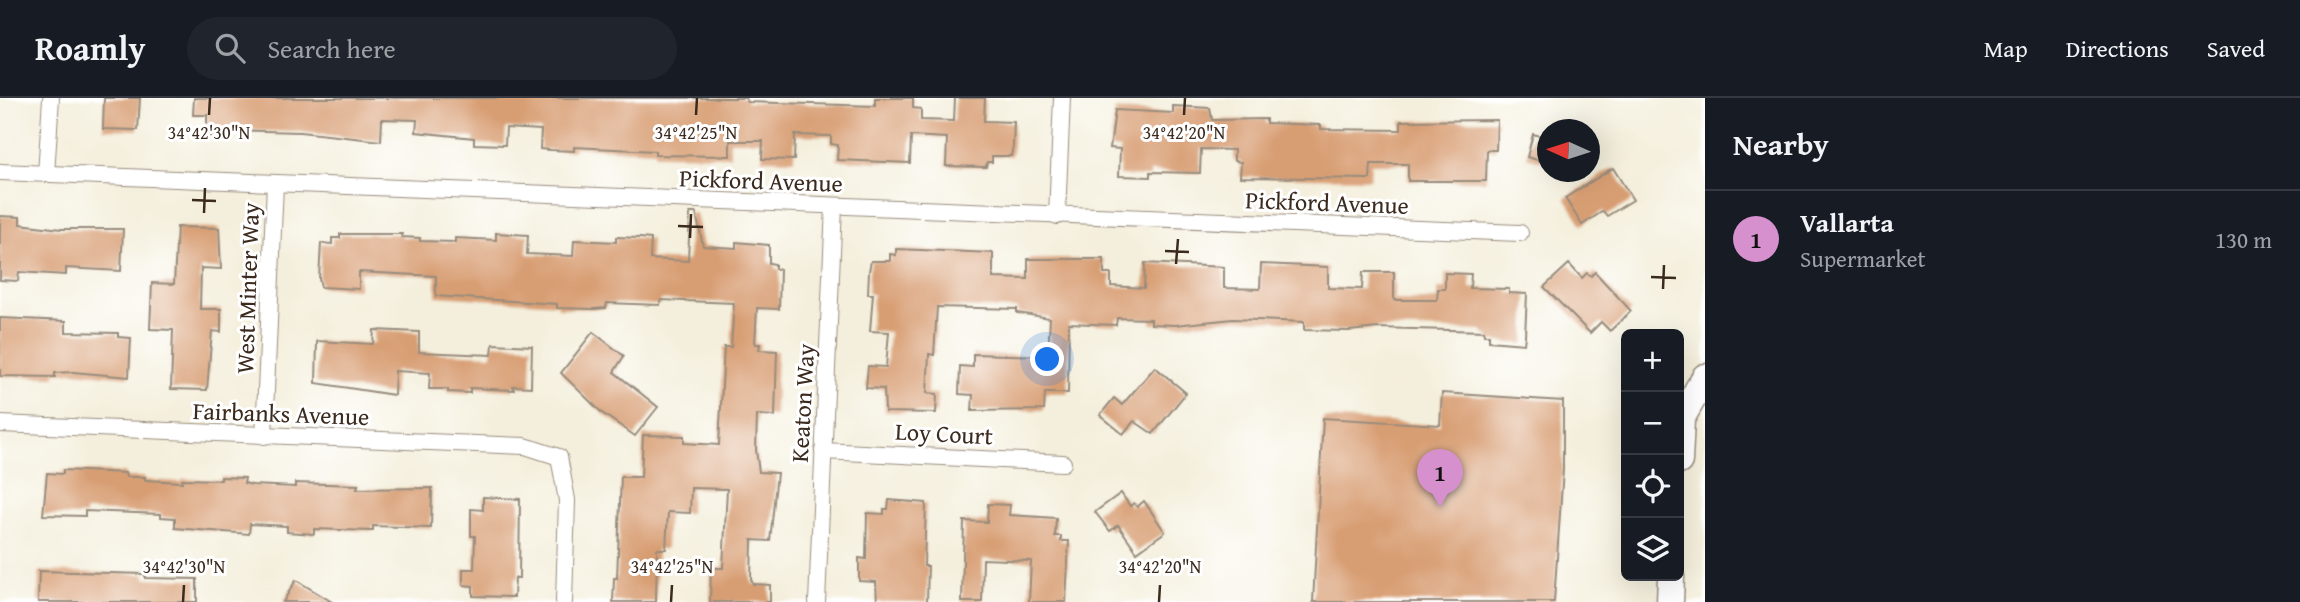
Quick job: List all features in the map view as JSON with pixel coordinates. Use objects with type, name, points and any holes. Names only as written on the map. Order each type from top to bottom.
[{"type":"main road","points":[[1679,455],[1681,419],[1705,377]]},
{"type":"main road","points":[[1670,602],[1671,581]]},
{"type":"street","points":[[46,174],[51,98]]},
{"type":"street","points":[[1057,216],[1062,98]]},
{"type":"street","name":"Pickford Avenue","points":[[0,172],[1520,233]]},
{"type":"street","name":"West Minter Way","points":[[264,436],[275,184]]},
{"type":"street","name":"Keaton Way","points":[[817,602],[834,206]]},
{"type":"street","name":"Fairbanks Avenue","points":[[0,424],[525,446],[559,457],[567,500],[564,602]]},
{"type":"street","name":"Loy Court","points":[[823,451],[1063,463]]},
{"type":"building","points":[[104,98],[140,98],[138,130],[103,129]]},
{"type":"building","points":[[194,98],[746,98],[747,102],[875,106],[875,98],[913,98],[913,108],[921,109],[921,120],[954,121],[955,98],[985,98],[984,121],[1014,122],[1013,146],[1011,156],[992,156],[992,162],[987,162],[986,167],[946,166],[947,138],[911,136],[910,163],[837,160],[838,145],[831,144],[831,136],[795,135],[794,160],[762,159],[763,141],[730,141],[730,156],[655,155],[655,151],[574,147],[574,151],[540,149],[541,130],[506,128],[505,145],[474,144],[474,138],[416,132],[417,120],[382,119],[381,141],[300,132],[230,130],[229,137],[207,136],[207,115],[193,115]]},
{"type":"building","points":[[1173,106],[1210,108],[1212,120],[1266,119],[1266,123],[1321,125],[1321,129],[1401,130],[1401,121],[1497,120],[1496,150],[1487,150],[1486,181],[1408,181],[1408,164],[1371,164],[1370,179],[1240,177],[1241,162],[1234,161],[1234,150],[1201,149],[1200,173],[1150,172],[1150,177],[1119,176],[1120,149],[1110,148],[1115,110],[1173,113]]},
{"type":"building","points":[[1533,134],[1537,135],[1537,160],[1527,157]]},
{"type":"building","points":[[1613,168],[1633,200],[1607,216],[1603,211],[1582,225],[1565,198],[1591,182],[1600,182],[1600,176]]},
{"type":"building","points":[[690,213],[696,213],[703,246],[736,248],[736,242],[769,245],[769,263],[775,264],[775,269],[780,269],[779,309],[757,308],[755,344],[760,344],[759,350],[777,351],[775,416],[757,415],[756,450],[759,472],[777,473],[770,541],[752,540],[751,579],[753,584],[770,585],[770,602],[710,602],[711,568],[723,568],[727,489],[691,488],[690,513],[668,512],[666,549],[657,549],[656,602],[613,602],[614,578],[617,578],[621,477],[641,477],[643,435],[684,436],[684,443],[719,445],[724,347],[731,347],[734,303],[661,300],[660,305],[607,303],[606,308],[557,308],[557,304],[436,296],[436,276],[359,272],[359,289],[321,287],[319,279],[321,243],[332,244],[332,238],[340,238],[340,234],[402,234],[402,237],[420,238],[420,241],[455,242],[455,238],[496,240],[496,233],[528,235],[527,254],[573,256],[574,240],[616,242],[616,237],[640,238],[651,239],[650,259],[688,261]]},
{"type":"building","points":[[0,216],[20,217],[20,224],[61,229],[123,229],[121,271],[66,268],[66,275],[19,272],[18,281],[0,280]]},
{"type":"building","points":[[177,227],[219,228],[221,269],[201,268],[200,309],[221,309],[221,332],[212,331],[207,390],[171,389],[173,330],[150,329],[152,283],[174,284]]},
{"type":"building","points":[[896,249],[993,253],[993,278],[1028,279],[1028,259],[1104,259],[1104,274],[1111,274],[1111,286],[1144,288],[1145,263],[1224,267],[1224,288],[1260,289],[1261,264],[1328,267],[1328,288],[1362,289],[1363,272],[1394,272],[1394,300],[1437,300],[1438,289],[1445,289],[1445,273],[1471,274],[1470,288],[1509,289],[1509,293],[1527,294],[1524,344],[1489,341],[1489,335],[1484,335],[1484,331],[1378,328],[1349,331],[1304,330],[1304,322],[1233,319],[1175,325],[1151,324],[1151,319],[1117,318],[1116,325],[1069,323],[1068,393],[1045,393],[1044,410],[972,411],[973,395],[959,394],[960,366],[973,367],[973,354],[1048,356],[1050,318],[1017,313],[1017,309],[937,307],[934,355],[929,354],[927,393],[937,394],[936,413],[885,412],[884,389],[866,388],[868,366],[886,367],[889,332],[870,331],[873,294],[868,294],[869,271],[871,261],[890,261],[890,254],[896,255]]},
{"type":"building","points":[[1569,264],[1582,278],[1587,273],[1591,276],[1595,272],[1631,311],[1610,331],[1601,322],[1590,333],[1544,287]]},
{"type":"building","points":[[0,318],[66,321],[66,332],[118,333],[118,337],[131,338],[129,377],[73,372],[55,373],[55,377],[0,376]]},
{"type":"building","points":[[374,330],[419,332],[419,352],[492,355],[493,344],[532,346],[531,387],[513,386],[514,390],[470,388],[470,393],[448,392],[448,389],[429,389],[430,373],[395,371],[394,395],[316,383],[317,341],[373,344]]},
{"type":"building","points":[[593,332],[624,356],[614,372],[658,407],[635,436],[602,413],[561,373]]},
{"type":"building","points":[[1155,367],[1186,393],[1153,434],[1134,421],[1123,434],[1100,415],[1114,398],[1122,405]]},
{"type":"building","points":[[1442,393],[1563,401],[1563,469],[1554,602],[1313,602],[1323,418],[1440,425]]},
{"type":"building","points":[[63,470],[125,473],[126,477],[145,477],[145,480],[182,482],[182,479],[221,480],[221,477],[245,478],[244,483],[252,485],[295,487],[295,483],[358,485],[357,489],[432,488],[431,528],[373,526],[373,531],[314,529],[314,534],[287,532],[287,526],[250,524],[249,534],[175,528],[175,518],[161,517],[161,514],[85,511],[85,516],[43,515],[47,473],[63,474]]},
{"type":"building","points":[[1121,493],[1130,506],[1134,503],[1137,507],[1144,501],[1165,532],[1137,552],[1118,525],[1110,531],[1095,512]]},
{"type":"building","points":[[483,497],[520,499],[519,578],[515,578],[514,597],[473,596],[473,586],[463,585],[463,569],[474,569],[475,536],[471,536],[471,509],[483,510]]},
{"type":"building","points":[[889,500],[926,503],[924,566],[928,566],[927,602],[877,602],[876,582],[859,581],[859,558],[866,559],[867,513],[884,514]]},
{"type":"building","points":[[988,504],[1010,505],[1009,515],[1056,518],[1055,536],[1061,536],[1061,541],[1069,541],[1066,602],[1029,602],[1031,561],[983,559],[982,602],[962,602],[964,521],[987,522]]},
{"type":"building","points":[[39,571],[145,574],[145,578],[197,579],[197,602],[38,602]]},
{"type":"building","points":[[296,580],[332,602],[283,602]]},
{"type":"place","name":"Vallarta","points":[[1440,507]]}]
